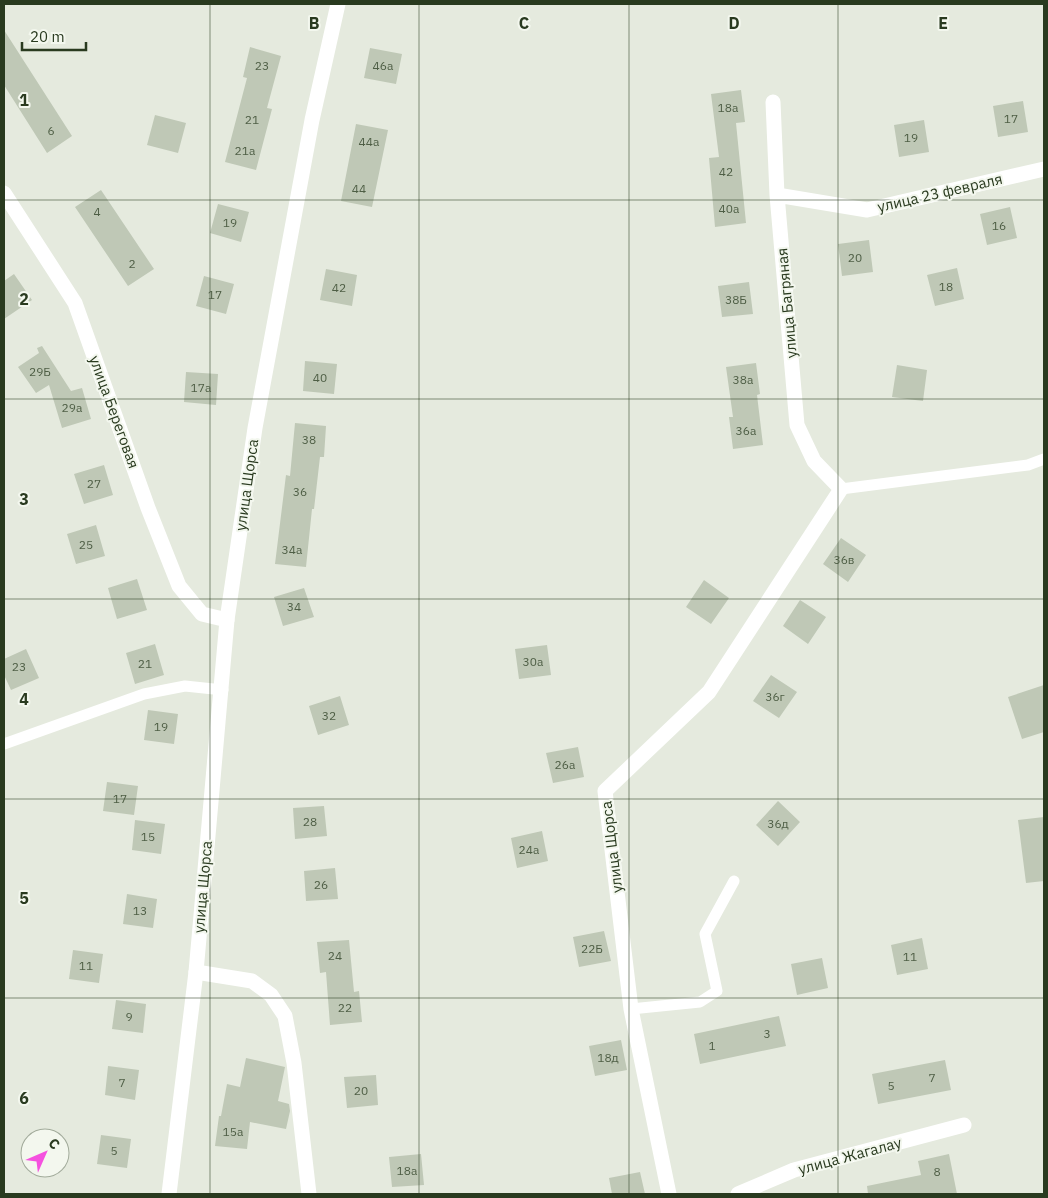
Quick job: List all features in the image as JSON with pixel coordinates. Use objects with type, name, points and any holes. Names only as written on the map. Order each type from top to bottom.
[{"type":"street","name":"улица Щорса","points":[[169,1194],[196,972],[223,690],[227,620],[255,428],[312,120],[338,4]]},
{"type":"street","name":"улица Багряная","points":[[773,102],[777,195],[797,425],[814,461],[841,489]]},
{"type":"street","name":"улица 23 февраля","points":[[777,195],[866,210],[1044,169]]},
{"type":"street","name":"улица Береговая","points":[[4,193],[75,303],[148,508],[179,586],[202,614],[227,620]]},
{"type":"street","name":"улица Щорса","points":[[670,1194],[631,1009],[605,791],[709,692],[841,489]]},
{"type":"street","points":[[196,972],[252,980],[271,995],[285,1016],[294,1063],[309,1194]]},
{"type":"street","name":"улица Жагалау","points":[[738,1194],[794,1170],[964,1125]]},
{"type":"lane","points":[[841,489],[1028,465],[1044,459]]},
{"type":"lane","points":[[4,744],[144,694],[185,686],[223,690]]},
{"type":"lane","points":[[631,1009],[700,1002],[717,991],[705,934],[734,881]]},
{"type":"building","points":[[4,30],[72,136],[47,153],[4,85]]},
{"type":"building","points":[[250,47],[281,56],[267,108],[272,109],[256,170],[225,162],[247,78],[243,77]]},
{"type":"building","points":[[370,48],[402,54],[396,84],[364,78]]},
{"type":"building","points":[[741,90],[745,122],[736,123],[746,223],[715,227],[709,158],[719,157],[711,94]]},
{"type":"building","points":[[1023,101],[1028,132],[998,137],[993,106]]},
{"type":"building","points":[[155,115],[186,123],[178,153],[147,145]]},
{"type":"building","points":[[924,120],[929,152],[899,157],[894,125]]},
{"type":"building","points":[[356,124],[388,130],[372,207],[341,201]]},
{"type":"building","points":[[101,190],[154,269],[128,286],[75,207]]},
{"type":"building","points":[[218,204],[249,212],[241,242],[210,233]]},
{"type":"building","points":[[1010,207],[1017,238],[987,245],[980,214]]},
{"type":"building","points":[[869,240],[873,272],[842,276],[838,244]]},
{"type":"building","points":[[957,268],[964,299],[935,306],[927,275]]},
{"type":"building","points":[[326,269],[357,275],[352,306],[320,300]]},
{"type":"building","points":[[14,274],[32,300],[4,319],[4,281]]},
{"type":"building","points":[[204,276],[234,284],[226,314],[196,306]]},
{"type":"building","points":[[749,282],[753,314],[722,317],[718,286]]},
{"type":"building","points":[[42,346],[71,391],[82,388],[91,419],[62,428],[49,385],[36,393],[18,367],[39,353],[37,348]]},
{"type":"building","points":[[305,361],[337,364],[334,394],[303,391]]},
{"type":"building","points":[[756,363],[760,394],[757,395],[763,445],[733,449],[729,417],[733,417],[726,367]]},
{"type":"building","points":[[897,365],[927,370],[923,401],[892,397]]},
{"type":"building","points":[[186,372],[218,374],[216,405],[184,402]]},
{"type":"building","points":[[295,423],[326,426],[324,457],[320,457],[306,567],[275,564],[286,475],[290,476]]},
{"type":"building","points":[[104,465],[113,495],[84,504],[74,474]]},
{"type":"building","points":[[96,525],[105,556],[76,564],[67,534]]},
{"type":"building","points":[[841,538],[866,555],[848,582],[823,564]]},
{"type":"building","points":[[137,579],[147,610],[117,619],[108,588]]},
{"type":"building","points":[[704,580],[729,598],[711,624],[686,607]]},
{"type":"building","points":[[304,588],[314,617],[283,626],[274,597]]},
{"type":"building","points":[[800,600],[826,617],[808,644],[783,626]]},
{"type":"building","points":[[155,644],[164,675],[135,684],[126,653]]},
{"type":"building","points":[[547,645],[551,675],[519,679],[515,649]]},
{"type":"building","points":[[26,649],[39,678],[11,690],[4,675],[4,659]]},
{"type":"building","points":[[771,675],[797,692],[779,718],[753,701]]},
{"type":"building","points":[[1044,685],[1044,732],[1022,739],[1008,697]]},
{"type":"building","points":[[340,696],[349,725],[318,735],[309,706]]},
{"type":"building","points":[[148,710],[178,714],[174,744],[144,740]]},
{"type":"building","points":[[578,747],[584,777],[553,783],[546,753]]},
{"type":"building","points":[[107,782],[138,786],[134,815],[103,811]]},
{"type":"building","points":[[778,801],[800,822],[778,846],[756,825]]},
{"type":"building","points":[[324,806],[327,836],[295,839],[293,808]]},
{"type":"building","points":[[1044,817],[1044,881],[1026,883],[1018,820]]},
{"type":"building","points":[[135,820],[165,824],[161,854],[132,850]]},
{"type":"building","points":[[542,831],[548,861],[517,868],[511,838]]},
{"type":"building","points":[[335,868],[338,899],[306,901],[304,871]]},
{"type":"building","points":[[127,894],[157,899],[153,928],[123,924]]},
{"type":"building","points":[[604,931],[611,961],[579,967],[573,937]]},
{"type":"building","points":[[922,938],[928,969],[897,975],[891,945]]},
{"type":"building","points":[[349,940],[354,992],[359,991],[362,1022],[330,1025],[326,972],[320,973],[317,942]]},
{"type":"building","points":[[73,950],[103,954],[99,983],[69,979]]},
{"type":"building","points":[[822,958],[828,988],[797,995],[791,964]]},
{"type":"building","points":[[116,1000],[146,1004],[143,1033],[112,1029]]},
{"type":"building","points":[[779,1016],[786,1046],[700,1064],[694,1034]]},
{"type":"building","points":[[621,1040],[627,1070],[595,1076],[589,1046]]},
{"type":"building","points":[[246,1058],[285,1067],[278,1101],[289,1104],[290,1111],[286,1129],[250,1122],[247,1149],[215,1146],[219,1116],[221,1116],[227,1084],[240,1087]]},
{"type":"building","points":[[945,1060],[951,1090],[878,1104],[872,1074]]},
{"type":"building","points":[[108,1066],[139,1070],[135,1100],[105,1095]]},
{"type":"building","points":[[376,1075],[378,1105],[347,1108],[344,1077]]},
{"type":"building","points":[[101,1135],[131,1139],[127,1168],[97,1164]]},
{"type":"building","points":[[421,1154],[424,1185],[392,1187],[389,1157]]},
{"type":"building","points":[[949,1154],[957,1194],[868,1194],[867,1186],[921,1175],[918,1161]]},
{"type":"building","points":[[640,1172],[645,1194],[612,1194],[609,1178]]}]
